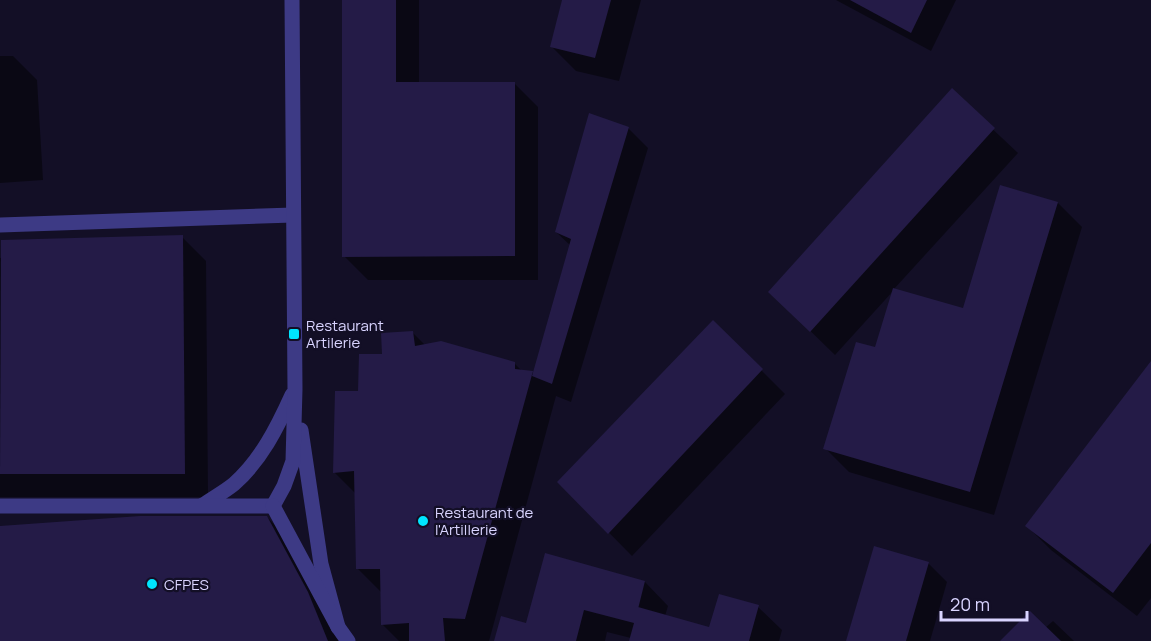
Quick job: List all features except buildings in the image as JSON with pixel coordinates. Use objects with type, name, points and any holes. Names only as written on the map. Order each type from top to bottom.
[{"type":"street","points":[[273,506],[284,486],[293,461],[292,0]]},
{"type":"street","points":[[0,225],[293,215]]},
{"type":"street","points":[[203,506],[233,484],[253,464],[277,429],[294,389]]},
{"type":"street","points":[[294,389],[321,564],[338,627]]},
{"type":"street","points":[[0,506],[273,506]]},
{"type":"street","points":[[273,506],[338,627],[348,641]]},
{"type":"place","name":"Restaurant Artilerie","points":[[294,334]]},
{"type":"place","name":"Restaurant de l'Artillerie","points":[[423,521]]},
{"type":"place","name":"CFPES","points":[[152,584]]}]
